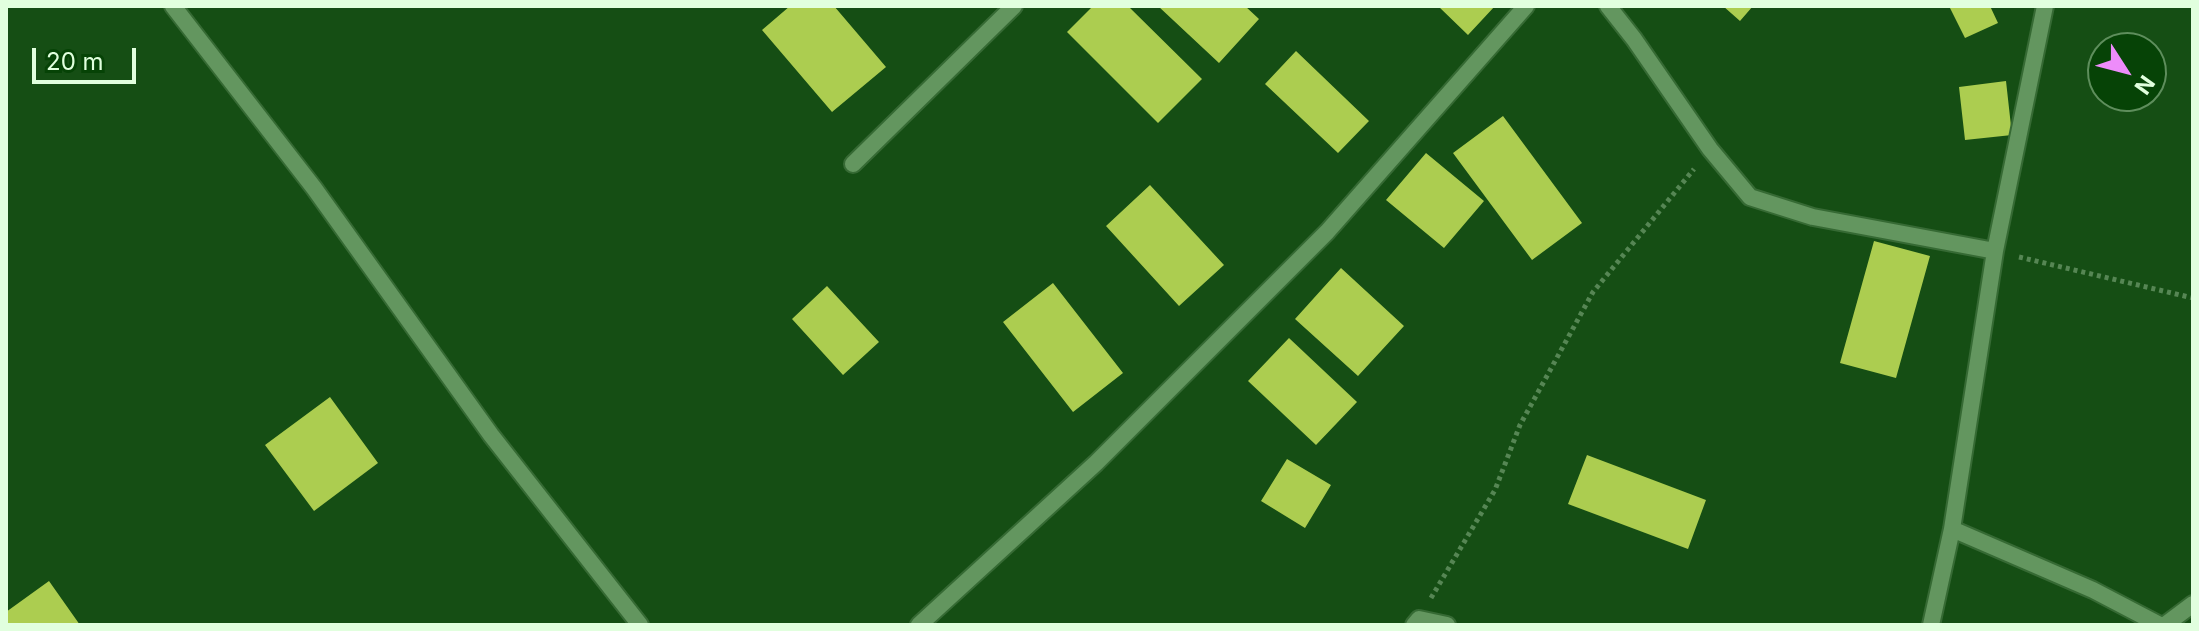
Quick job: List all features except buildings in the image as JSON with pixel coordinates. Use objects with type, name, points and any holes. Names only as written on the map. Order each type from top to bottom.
[{"type":"street","points":[[173,6],[314,188],[491,435],[640,625]]},
{"type":"street","points":[[853,164],[1014,6]]},
{"type":"street","points":[[919,625],[1096,463],[1327,232],[1526,6]]},
{"type":"street","points":[[1608,6],[1710,149],[1750,197],[1813,217],[1995,251]]},
{"type":"street","points":[[1931,625],[1952,529],[1995,251],[2045,6]]},
{"type":"street","points":[[1952,529],[2093,590],[2163,625],[2193,604]]},
{"type":"street","points":[[1416,622],[1447,625]]},
{"type":"path","points":[[1416,622],[1495,490],[1520,425],[1593,292],[1710,149]]},
{"type":"path","points":[[1995,251],[2193,298]]}]
